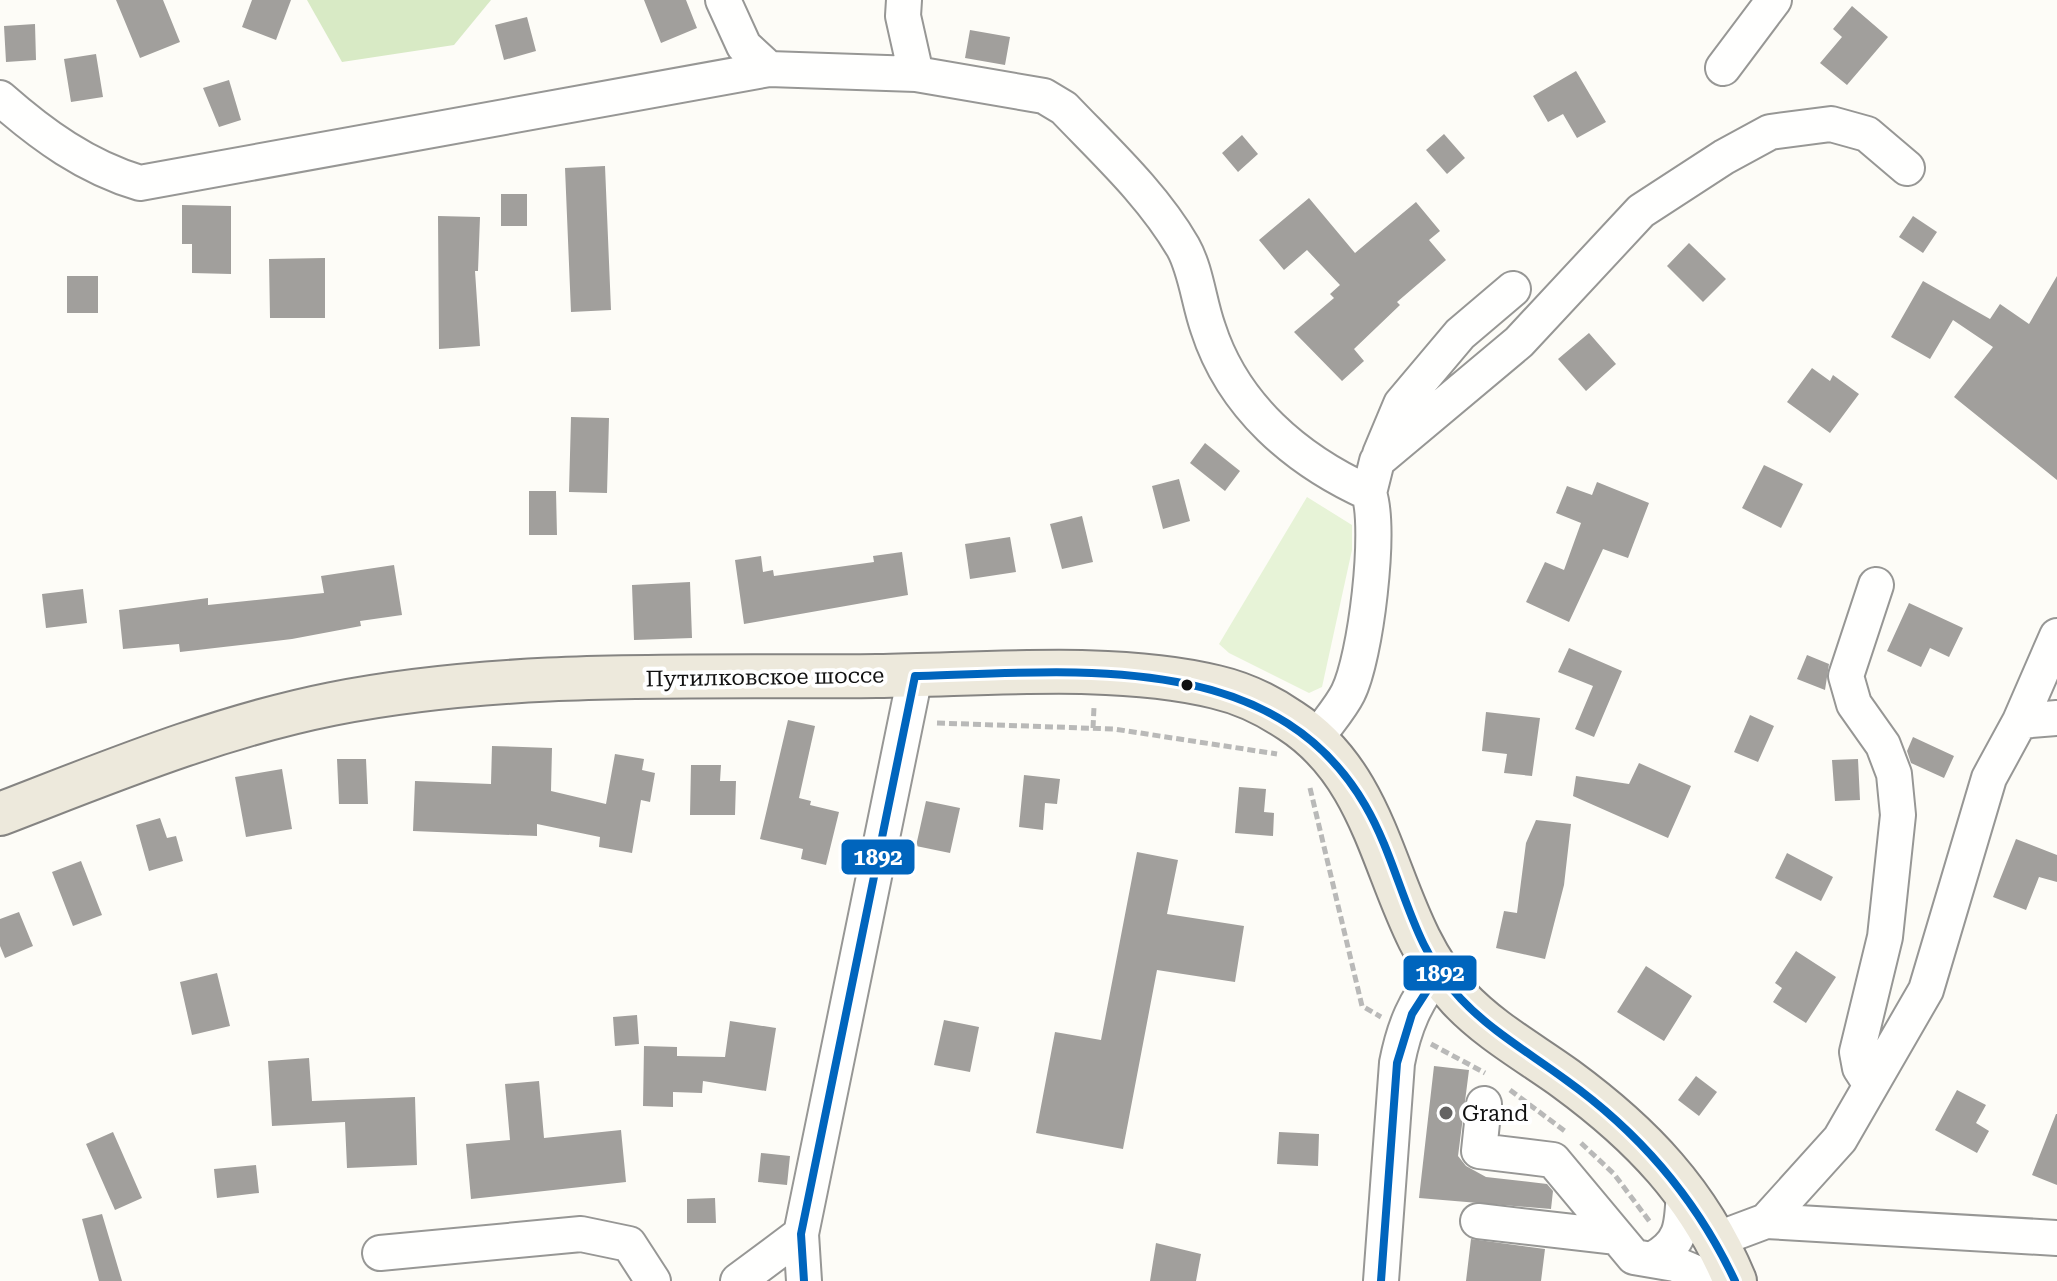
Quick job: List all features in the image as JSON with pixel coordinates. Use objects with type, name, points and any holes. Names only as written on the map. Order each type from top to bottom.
[{"type":"main road","name":"Путилковское шоссе","points":[[0,814],[170,749],[238,727],[346,702],[444,687],[597,680],[1094,674],[1216,687],[1252,700],[1304,748],[1344,771],[1365,805],[1410,917],[1439,972],[1458,997],[1489,1026],[1631,1130],[1684,1187],[1718,1239],[1735,1281]]},
{"type":"street","points":[[723,0],[744,46],[769,69]]},
{"type":"street","points":[[904,0],[903,16],[916,74]]},
{"type":"street","points":[[1723,68],[1774,0]]},
{"type":"street","points":[[0,98],[45,137],[111,175],[140,183],[174,180],[769,69],[916,74],[1044,96],[1064,108],[1164,218],[1185,251],[1208,331],[1225,369],[1269,429],[1313,464],[1373,477]]},
{"type":"street","points":[[1373,477],[1519,342],[1641,211],[1724,157],[1770,132],[1831,124],[1867,134],[1907,168]]},
{"type":"street","points":[[1304,748],[1348,692],[1365,624],[1375,511],[1373,477],[1401,404],[1460,334],[1513,289]]},
{"type":"street","points":[[1871,1085],[1860,1068],[1857,1052],[1885,937],[1898,815],[1883,745],[1854,704],[1846,676],[1876,585]]},
{"type":"street","points":[[1766,1221],[1840,1139],[1926,990],[1989,778],[2020,721],[2057,636]]},
{"type":"street","points":[[804,1281],[801,1234],[915,676]]},
{"type":"street","points":[[2020,721],[2057,718]]},
{"type":"street","points":[[1381,1281],[1397,1063],[1404,1030],[1419,996],[1439,972]]},
{"type":"street","points":[[1484,1104],[1479,1151],[1553,1160],[1634,1257],[1653,1259],[1715,1281]]},
{"type":"street","points":[[1653,1259],[1671,1249],[1678,1237],[1684,1187]]},
{"type":"street","points":[[1478,1221],[1617,1237]]},
{"type":"street","points":[[1718,1239],[1766,1221],[2057,1238]]},
{"type":"street","points":[[380,1253],[581,1234],[629,1244],[653,1281]]},
{"type":"street","points":[[738,1281],[801,1234]]},
{"type":"path","points":[[1093,728],[1094,694]]},
{"type":"path","points":[[906,721],[1093,728],[1304,748]]},
{"type":"path","points":[[1309,785],[1362,1006],[1392,1023]]},
{"type":"green space","points":[[307,0],[491,0],[454,45],[342,62]]},
{"type":"green space","points":[[1307,497],[1352,525],[1352,550],[1322,687],[1309,693],[1229,653],[1219,644]]},
{"type":"building","points":[[116,0],[163,0],[180,42],[140,58]]},
{"type":"building","points":[[252,0],[291,0],[276,40],[242,27]]},
{"type":"building","points":[[644,0],[686,0],[697,28],[661,43]]},
{"type":"building","points":[[1852,6],[1888,37],[1847,85],[1820,63],[1842,37],[1833,29]]},
{"type":"building","points":[[527,17],[536,51],[504,60],[495,25]]},
{"type":"building","points":[[35,24],[36,60],[6,62],[4,26]]},
{"type":"building","points":[[970,30],[1010,37],[1005,65],[965,58]]},
{"type":"building","points":[[96,54],[103,97],[71,102],[64,59]]},
{"type":"building","points":[[1576,71],[1606,122],[1577,138],[1563,114],[1548,122],[1533,96]]},
{"type":"building","points":[[229,80],[241,120],[219,127],[203,88]]},
{"type":"building","points":[[1444,134],[1465,158],[1447,174],[1426,150]]},
{"type":"building","points":[[1242,135],[1258,154],[1238,172],[1222,153]]},
{"type":"building","points":[[605,166],[611,310],[571,312],[565,168]]},
{"type":"building","points":[[501,194],[527,194],[527,226],[501,226]]},
{"type":"building","points":[[1309,198],[1355,253],[1416,202],[1440,231],[1429,240],[1446,260],[1397,302],[1400,305],[1354,349],[1364,361],[1342,381],[1294,332],[1334,298],[1330,294],[1340,285],[1307,250],[1284,270],[1259,240]]},
{"type":"building","points":[[182,205],[231,206],[231,274],[192,273],[192,244],[182,244]]},
{"type":"building","points":[[438,216],[480,217],[478,271],[475,271],[480,346],[439,349]]},
{"type":"building","points":[[1913,216],[1937,232],[1923,253],[1899,237]]},
{"type":"building","points":[[1689,243],[1726,279],[1703,302],[1667,266]]},
{"type":"building","points":[[325,258],[325,318],[270,318],[269,259]]},
{"type":"building","points":[[67,276],[98,276],[98,313],[67,313]]},
{"type":"building","points":[[2057,276],[2057,480],[1954,397],[1993,347],[1953,320],[1930,359],[1891,337],[1923,281],[1990,319],[2000,304],[2029,324]]},
{"type":"building","points":[[1589,333],[1616,364],[1586,391],[1558,359]]},
{"type":"building","points":[[1812,368],[1830,381],[1833,375],[1859,394],[1830,433],[1787,402]]},
{"type":"building","points":[[571,417],[609,418],[607,493],[569,492]]},
{"type":"building","points":[[1205,443],[1240,471],[1225,491],[1190,463]]},
{"type":"building","points":[[1764,465],[1803,484],[1781,528],[1742,508]]},
{"type":"building","points":[[1179,479],[1190,521],[1163,529],[1152,486]]},
{"type":"building","points":[[1597,482],[1649,503],[1628,558],[1603,549],[1569,622],[1526,602],[1545,562],[1564,570],[1581,523],[1556,513],[1567,486],[1592,495]]},
{"type":"building","points":[[529,491],[556,491],[557,535],[529,535]]},
{"type":"building","points":[[1082,516],[1093,562],[1062,569],[1050,524]]},
{"type":"building","points":[[1010,537],[1016,572],[970,579],[965,544]]},
{"type":"building","points":[[902,552],[908,595],[744,624],[735,560],[761,556],[763,572],[773,570],[774,576],[874,562],[873,556]]},
{"type":"building","points":[[394,565],[402,615],[360,621],[361,626],[292,639],[180,652],[179,644],[123,649],[119,610],[208,598],[208,605],[324,593],[321,576]]},
{"type":"building","points":[[690,582],[692,638],[634,640],[632,585]]},
{"type":"building","points":[[83,589],[87,623],[46,628],[42,594]]},
{"type":"building","points":[[1909,603],[1963,628],[1949,657],[1930,648],[1921,667],[1887,651]]},
{"type":"building","points":[[1569,648],[1622,671],[1594,737],[1575,729],[1593,686],[1558,672]]},
{"type":"building","points":[[1807,655],[1829,664],[1825,690],[1797,679]]},
{"type":"building","points":[[1486,712],[1540,718],[1532,776],[1504,773],[1507,754],[1482,751]]},
{"type":"building","points":[[1750,715],[1774,726],[1758,762],[1734,752]]},
{"type":"building","points":[[788,720],[815,726],[799,798],[811,801],[810,805],[839,812],[826,865],[801,859],[803,849],[760,839]]},
{"type":"building","points":[[1913,737],[1954,756],[1944,778],[1911,763],[1907,751]]},
{"type":"building","points":[[492,746],[552,748],[551,791],[606,804],[615,754],[644,759],[642,770],[655,773],[650,802],[641,800],[632,853],[599,847],[600,837],[537,824],[537,836],[413,831],[415,781],[491,784]]},
{"type":"building","points":[[337,759],[366,759],[368,804],[339,804]]},
{"type":"building","points":[[1858,759],[1860,800],[1835,801],[1832,760]]},
{"type":"building","points":[[1639,763],[1691,786],[1668,838],[1573,796],[1576,776],[1629,784]]},
{"type":"building","points":[[691,765],[721,765],[720,781],[736,781],[735,815],[690,815]]},
{"type":"building","points":[[282,769],[292,829],[246,837],[235,777]]},
{"type":"building","points":[[1024,775],[1060,779],[1057,804],[1045,803],[1043,830],[1019,827]]},
{"type":"building","points":[[1239,787],[1266,789],[1264,812],[1274,813],[1273,836],[1235,833]]},
{"type":"building","points":[[926,801],[960,808],[950,853],[916,846]]},
{"type":"building","points":[[160,818],[167,838],[176,836],[183,861],[149,871],[136,825]]},
{"type":"building","points":[[1536,820],[1571,824],[1564,885],[1545,959],[1496,948],[1504,911],[1517,913],[1526,843]]},
{"type":"building","points":[[2016,839],[2057,855],[2057,882],[2039,877],[2026,910],[1993,897]]},
{"type":"building","points":[[1137,852],[1178,860],[1167,914],[1244,926],[1235,982],[1157,970],[1123,1149],[1036,1133],[1055,1032],[1101,1040]]},
{"type":"building","points":[[1787,853],[1833,877],[1821,901],[1775,878]]},
{"type":"building","points":[[81,861],[102,915],[73,926],[52,872]]},
{"type":"building","points":[[19,912],[33,946],[5,958],[0,946],[0,919]]},
{"type":"building","points":[[1796,951],[1836,977],[1806,1023],[1773,1002],[1782,988],[1775,983]]},
{"type":"building","points":[[1646,966],[1692,996],[1664,1041],[1617,1012]]},
{"type":"building","points":[[217,973],[230,1026],[192,1035],[180,982]]},
{"type":"building","points":[[637,1015],[639,1044],[615,1046],[613,1017]]},
{"type":"building","points":[[944,1020],[979,1027],[970,1072],[934,1065]]},
{"type":"building","points":[[730,1021],[776,1028],[766,1091],[703,1081],[702,1093],[673,1092],[673,1107],[643,1106],[644,1046],[677,1047],[677,1056],[725,1057]]},
{"type":"building","points":[[309,1058],[312,1101],[415,1097],[417,1165],[347,1168],[345,1122],[272,1126],[268,1061]]},
{"type":"building","name":"Grand","points":[[1434,1066],[1469,1070],[1458,1156],[1466,1166],[1486,1177],[1547,1184],[1553,1191],[1551,1209],[1419,1198]]},
{"type":"building","points":[[1696,1076],[1717,1092],[1699,1116],[1678,1100]]},
{"type":"building","points":[[539,1081],[544,1138],[621,1130],[626,1182],[471,1199],[466,1144],[510,1140],[505,1084]]},
{"type":"building","points":[[1957,1090],[1986,1105],[1976,1123],[1989,1131],[1977,1153],[1935,1130]]},
{"type":"building","points":[[2057,1114],[2057,1185],[2032,1175]]},
{"type":"building","points":[[113,1132],[142,1198],[115,1210],[86,1144]]},
{"type":"building","points":[[1279,1132],[1319,1134],[1318,1166],[1277,1164]]},
{"type":"building","points":[[761,1153],[790,1156],[787,1185],[758,1182]]},
{"type":"building","points":[[256,1165],[259,1193],[217,1198],[214,1169]]},
{"type":"building","points":[[715,1198],[716,1223],[687,1223],[687,1199]]},
{"type":"building","points":[[102,1214],[122,1281],[99,1281],[82,1219]]},
{"type":"building","points":[[1471,1239],[1545,1249],[1541,1281],[1466,1281]]},
{"type":"building","points":[[1156,1243],[1201,1254],[1196,1281],[1150,1281]]},
{"type":"transit line","name":"1892","points":[[804,1281],[801,1234],[915,676],[1039,672],[1102,673],[1164,680],[1224,694],[1278,718],[1326,754],[1365,805],[1378,829],[1417,930],[1443,977],[1485,1022],[1593,1100],[1642,1145],[1703,1222],[1735,1281]]},
{"type":"transit line","name":"1892","points":[[1381,1281],[1397,1063],[1412,1014],[1439,972]]},
{"type":"place","name":"Grand","points":[[1446,1113]]}]
